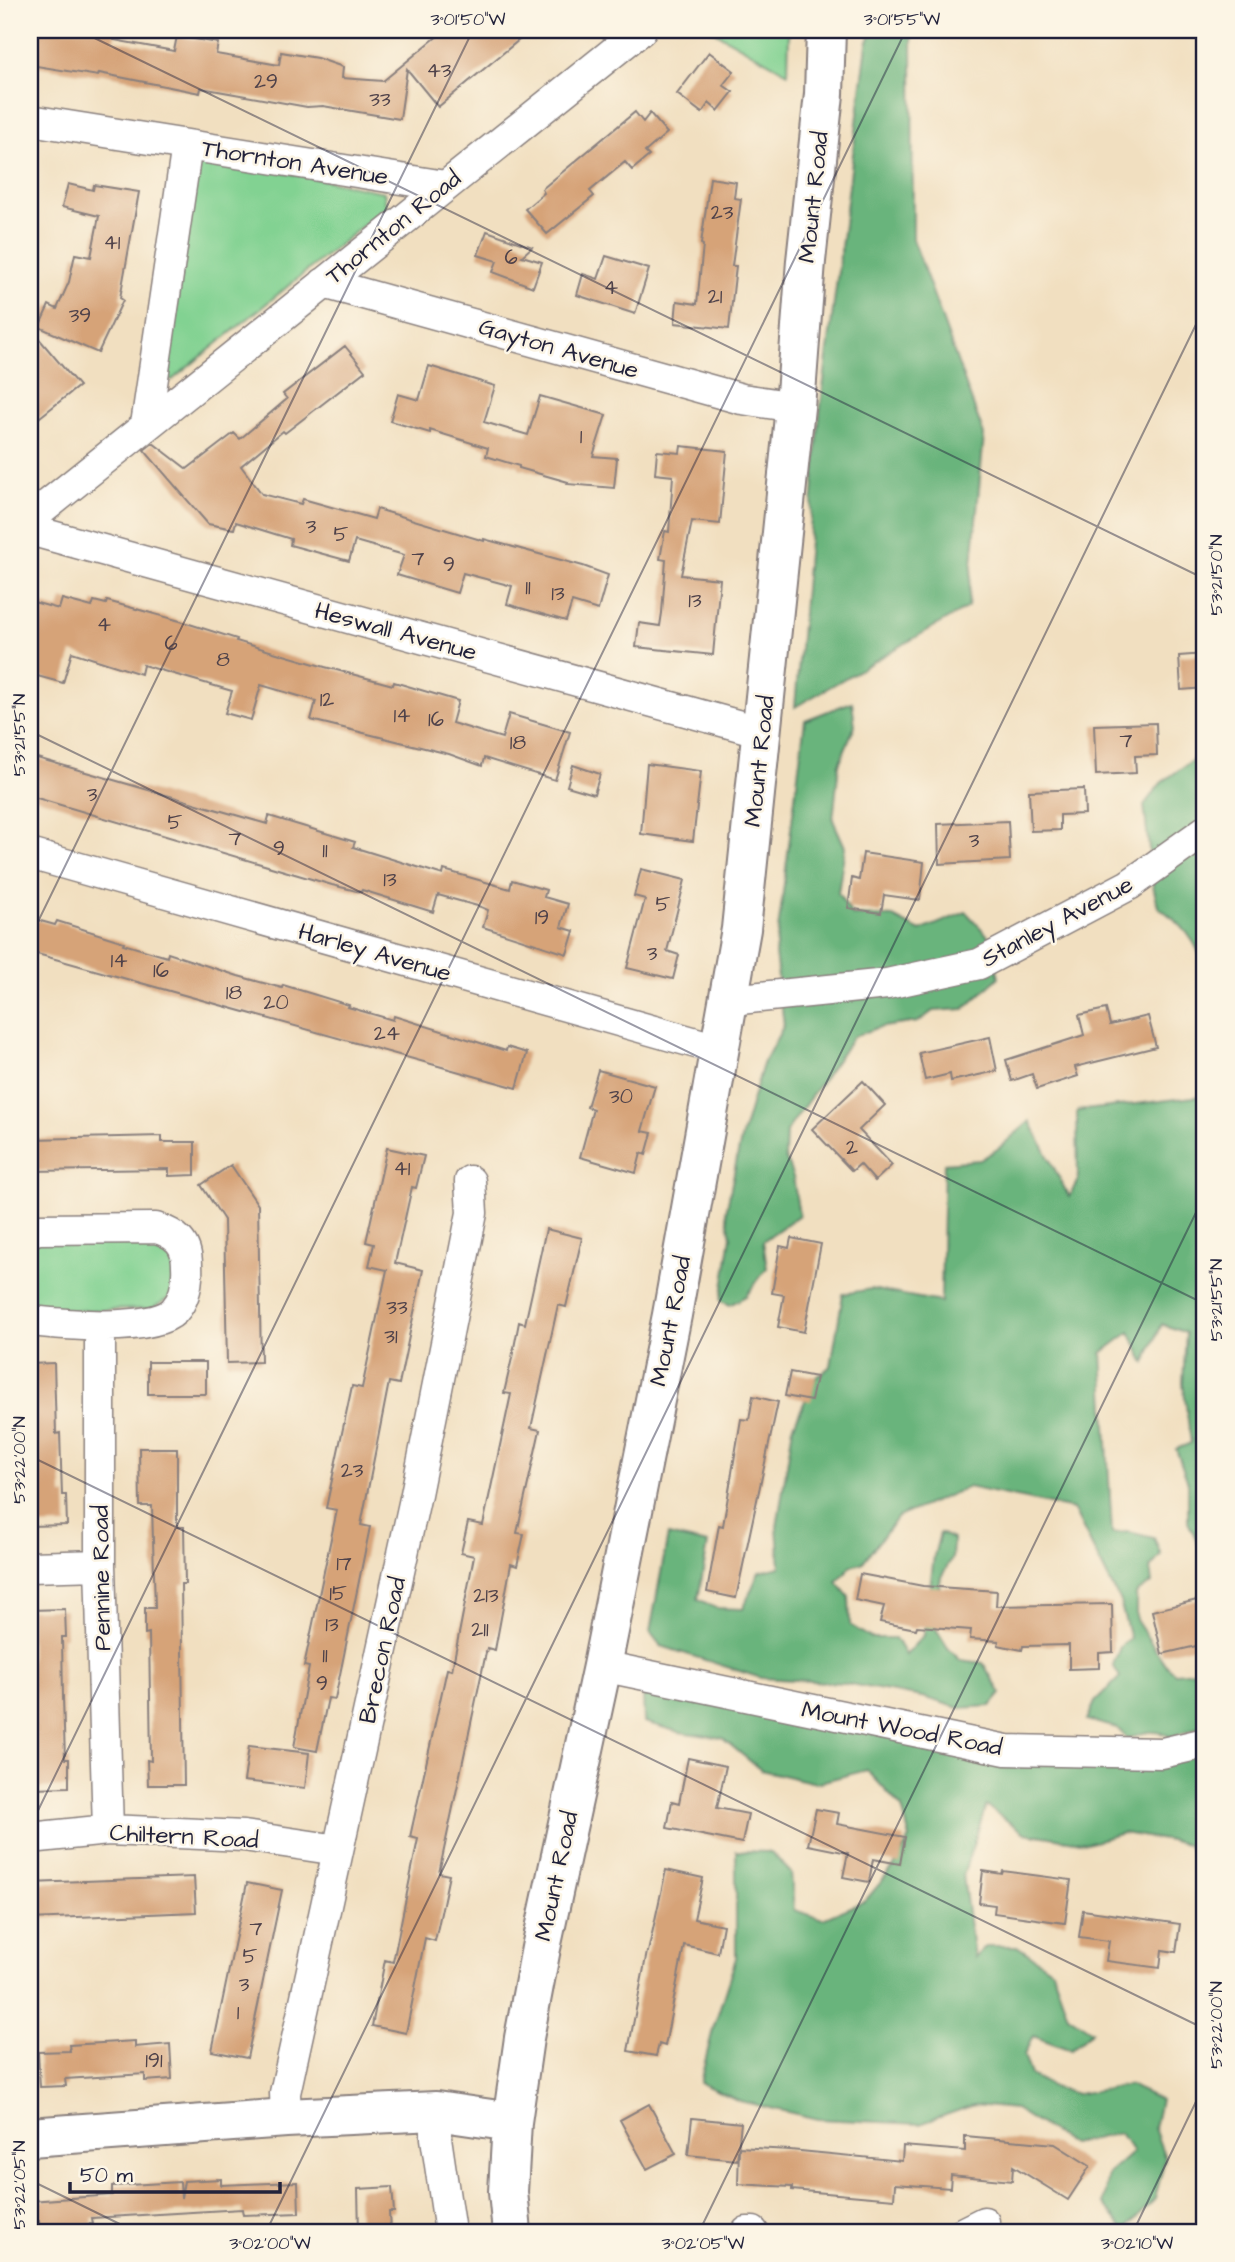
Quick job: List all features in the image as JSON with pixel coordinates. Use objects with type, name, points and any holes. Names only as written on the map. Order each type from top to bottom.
[{"type":"main road","name":"Mount Road","points":[[512,2232],[508,2192],[512,2122],[541,1948],[602,1666],[672,1315],[741,929],[795,407],[806,261],[824,94],[826,30]]},
{"type":"main road","points":[[30,2137],[286,2118],[436,2111],[512,2122]]},
{"type":"street","name":"Thornton Road","points":[[30,519],[445,186],[630,33]]},
{"type":"street","name":"Thornton Avenue","points":[[30,120],[445,186]]},
{"type":"street","name":"Thornton Avenue","points":[[146,425],[187,145]]},
{"type":"street","name":"Gayton Avenue","points":[[324,283],[742,399],[795,407]]},
{"type":"street","name":"Heswall Avenue","points":[[30,530],[762,732]]},
{"type":"street","name":"Stanley Avenue","points":[[730,1000],[887,984],[979,964],[1129,885],[1205,831]]},
{"type":"street","name":"Harley Avenue","points":[[30,854],[721,1050]]},
{"type":"street","name":"Brecon Road","points":[[286,2118],[285,2093],[414,1507],[467,1240],[472,1213],[470,1181]]},
{"type":"street","points":[[30,1232],[38,1229],[156,1228],[174,1234],[184,1246],[187,1264],[186,1292],[174,1311],[163,1318],[100,1326],[30,1321]]},
{"type":"street","name":"Pennine Road","points":[[100,1326],[100,1564],[108,1830]]},
{"type":"street","points":[[30,1567],[100,1564]]},
{"type":"street","name":"Mount Wood Road","points":[[602,1666],[1006,1750],[1162,1753],[1205,1743]]},
{"type":"street","name":"Chiltern Road","points":[[30,1838],[108,1830],[244,1836],[338,1850]]},
{"type":"street","points":[[436,2111],[436,2138],[450,2232]]},
{"type":"street","points":[[747,2232],[753,2232]]},
{"type":"green space","points":[[711,30],[789,30],[788,73]]},
{"type":"green space","points":[[873,30],[912,30],[913,239],[984,435],[968,607],[795,707],[820,412],[867,44]]},
{"type":"green space","points":[[198,155],[384,192],[386,207],[172,380],[165,377]]},
{"type":"green space","points":[[852,702],[855,725],[839,764],[833,820],[845,847],[838,893],[852,915],[893,917],[920,931],[966,912],[989,937],[999,977],[964,1009],[933,1011],[918,1022],[876,1028],[853,1037],[786,1132],[785,1157],[793,1177],[799,1215],[763,1241],[767,1268],[746,1296],[730,1305],[721,1301],[731,1236],[726,1212],[741,1139],[763,1064],[784,1025],[775,954],[805,720]]},
{"type":"green space","points":[[1205,751],[1205,969],[1188,934],[1158,907],[1144,805],[1161,783]]},
{"type":"green space","points":[[1205,1092],[1205,1544],[1199,1545],[1188,1522],[1188,1483],[1176,1449],[1191,1443],[1183,1383],[1186,1333],[1162,1324],[1145,1363],[1130,1332],[1102,1353],[1112,1533],[1129,1532],[1154,1538],[1161,1555],[1150,1568],[1152,1583],[1136,1594],[1136,1620],[1165,1664],[1175,1673],[1205,1670],[1205,1722],[1196,1729],[1171,1737],[1150,1732],[1128,1739],[1117,1728],[1087,1720],[1095,1702],[1120,1677],[1113,1665],[1120,1647],[1130,1638],[1119,1598],[1073,1509],[968,1487],[898,1517],[862,1563],[851,1566],[837,1582],[849,1597],[850,1625],[871,1638],[895,1638],[905,1655],[924,1635],[934,1556],[940,1533],[953,1539],[952,1558],[941,1577],[936,1605],[936,1629],[948,1648],[960,1660],[983,1663],[1001,1694],[991,1706],[959,1708],[922,1697],[844,1683],[761,1678],[661,1646],[650,1632],[668,1535],[708,1544],[698,1599],[716,1608],[743,1609],[759,1572],[780,1567],[777,1527],[793,1427],[816,1377],[831,1366],[843,1294],[871,1289],[941,1302],[944,1163],[980,1160],[999,1148],[1030,1121],[1069,1197],[1078,1180],[1077,1111],[1202,1096]]},
{"type":"green space","points":[[30,1241],[173,1243],[177,1293],[151,1309],[56,1311],[31,1307]]},
{"type":"green space","points":[[660,1689],[1004,1760],[1205,1755],[1205,1885],[1188,1844],[1123,1833],[1087,1843],[1025,1833],[986,1806],[963,1875],[974,1958],[986,1946],[1017,1946],[1052,1970],[1068,2015],[1092,2031],[1071,2050],[1033,2036],[1024,2055],[1031,2075],[1055,2088],[1077,2094],[1130,2085],[1160,2100],[1154,2128],[1165,2158],[1155,2199],[1125,2231],[1103,2203],[1108,2174],[1133,2152],[1120,2133],[1071,2144],[1015,2109],[974,2105],[920,2124],[818,2119],[740,2101],[700,2083],[713,2029],[736,1958],[736,1851],[771,1852],[791,1873],[794,1910],[823,1919],[865,1901],[893,1868],[910,1838],[902,1808],[867,1770],[816,1783],[761,1770],[722,1738],[679,1732],[644,1722],[643,1696]]},
{"type":"building","points":[[30,30],[116,30],[114,40],[174,51],[177,36],[218,43],[216,54],[279,65],[281,52],[317,58],[343,67],[342,78],[383,81],[445,30],[531,30],[438,107],[407,69],[400,119],[323,106],[307,107],[201,88],[200,93],[99,73],[98,76],[30,65]]},
{"type":"building","points":[[709,52],[734,71],[723,85],[733,92],[718,111],[709,103],[702,113],[677,94]]},
{"type":"building","points":[[635,112],[643,122],[650,113],[667,133],[645,152],[649,156],[632,170],[625,162],[590,191],[594,196],[547,234],[525,209],[544,193],[542,189]]},
{"type":"building","points":[[710,178],[736,182],[734,198],[741,199],[732,266],[736,266],[729,329],[675,323],[677,301],[697,304],[701,244]]},
{"type":"building","points":[[68,184],[93,190],[94,185],[139,192],[120,298],[123,300],[98,353],[39,327],[49,305],[57,309],[69,282],[75,254],[91,257],[99,216],[62,207]]},
{"type":"building","points":[[487,231],[532,247],[522,256],[542,262],[533,287],[493,272],[497,261],[478,255]]},
{"type":"building","points":[[606,256],[649,269],[635,314],[577,295],[583,274],[598,279]]},
{"type":"building","points":[[30,328],[79,386],[30,425]]},
{"type":"building","points":[[345,346],[365,371],[285,433],[283,431],[241,466],[262,494],[301,504],[303,499],[374,519],[377,509],[484,541],[583,566],[608,575],[598,610],[572,602],[566,621],[507,604],[512,586],[463,573],[457,593],[397,575],[404,555],[355,541],[349,561],[290,545],[291,539],[236,522],[234,529],[208,524],[144,450],[153,443],[187,469],[234,433],[240,439],[287,399],[283,394]]},
{"type":"building","points":[[429,366],[495,386],[484,422],[528,435],[540,396],[606,415],[593,456],[617,458],[614,488],[567,484],[568,482],[486,456],[488,448],[390,421],[398,394],[419,400]]},
{"type":"building","points":[[681,446],[727,451],[720,524],[692,521],[681,575],[720,579],[713,655],[636,647],[639,623],[660,626],[662,613],[666,560],[660,559],[665,531],[669,532],[673,476],[655,474],[657,451],[680,453]]},
{"type":"building","points":[[62,599],[92,607],[94,601],[106,604],[107,601],[325,667],[393,685],[394,682],[458,701],[452,723],[502,738],[509,714],[570,732],[555,780],[484,758],[482,766],[449,754],[311,720],[316,701],[261,685],[251,720],[225,713],[232,691],[143,665],[141,674],[72,652],[63,683],[30,674],[30,601],[59,609]]},
{"type":"building","points":[[1205,654],[1205,688],[1181,690],[1179,656]]},
{"type":"building","points":[[1156,723],[1157,755],[1135,756],[1136,773],[1096,775],[1094,725]]},
{"type":"building","points":[[30,756],[267,824],[269,816],[355,842],[353,847],[443,875],[444,870],[510,889],[512,880],[546,890],[544,897],[568,904],[561,927],[574,931],[567,954],[483,927],[488,910],[481,907],[438,895],[433,912],[30,796]]},
{"type":"building","points":[[647,764],[701,771],[693,841],[641,834]]},
{"type":"building","points":[[573,765],[600,774],[594,794],[567,786]]},
{"type":"building","points":[[1084,789],[1085,814],[1060,815],[1060,830],[1031,831],[1029,791]]},
{"type":"building","points":[[1008,821],[1010,860],[939,864],[938,824]]},
{"type":"building","points":[[863,853],[924,862],[920,900],[884,895],[881,913],[848,908],[852,878],[859,880]]},
{"type":"building","points":[[641,869],[685,880],[667,951],[679,955],[673,979],[627,968],[645,899],[634,896]]},
{"type":"building","points":[[30,918],[55,925],[57,921],[167,957],[168,953],[238,976],[282,988],[283,985],[393,1020],[394,1016],[506,1051],[507,1047],[527,1053],[517,1088],[30,952]]},
{"type":"building","points":[[1106,1009],[1110,1025],[1148,1016],[1156,1047],[1075,1067],[1078,1076],[1037,1089],[1032,1074],[1012,1081],[1006,1060],[1084,1035],[1079,1015]]},
{"type":"building","points":[[990,1037],[997,1071],[951,1081],[950,1074],[925,1080],[919,1053]]},
{"type":"building","points":[[598,1070],[655,1086],[642,1131],[652,1133],[646,1155],[641,1153],[636,1173],[580,1157],[593,1109],[587,1107]]},
{"type":"building","points":[[863,1081],[885,1105],[859,1130],[892,1165],[875,1181],[860,1164],[852,1171],[812,1129]]},
{"type":"building","points":[[162,1136],[162,1142],[195,1142],[195,1175],[169,1176],[169,1169],[30,1171],[32,1139]]},
{"type":"building","points":[[387,1148],[424,1156],[416,1188],[412,1187],[395,1263],[423,1270],[399,1384],[389,1382],[361,1525],[370,1527],[335,1699],[328,1698],[317,1751],[294,1747],[309,1667],[304,1666],[337,1510],[326,1508],[352,1386],[362,1388],[387,1270],[369,1266],[374,1244],[366,1242]]},
{"type":"building","points":[[231,1165],[258,1205],[261,1362],[227,1363],[224,1220],[201,1185]]},
{"type":"building","points":[[546,1229],[582,1238],[566,1307],[558,1305],[531,1428],[540,1430],[517,1533],[524,1534],[517,1566],[511,1564],[495,1650],[487,1648],[439,1873],[449,1875],[435,1941],[425,1938],[406,2033],[372,2026],[385,1960],[393,1962],[418,1839],[410,1837],[447,1669],[452,1670],[474,1556],[461,1553],[468,1522],[483,1525],[511,1394],[504,1393],[519,1322],[525,1324]]},
{"type":"building","points":[[791,1238],[821,1244],[804,1332],[778,1327],[784,1295],[772,1293],[780,1246],[789,1248]]},
{"type":"building","points":[[148,1362],[206,1362],[206,1394],[148,1394]]},
{"type":"building","points":[[54,1363],[56,1434],[60,1433],[62,1495],[66,1495],[67,1525],[30,1526],[30,1364]]},
{"type":"building","points":[[790,1372],[816,1377],[811,1401],[785,1396]]},
{"type":"building","points":[[753,1396],[778,1402],[736,1598],[707,1592],[719,1525],[723,1526],[741,1419],[749,1420]]},
{"type":"building","points":[[139,1448],[177,1448],[177,1527],[184,1527],[185,1584],[181,1584],[184,1785],[148,1785],[147,1760],[151,1761],[149,1633],[145,1634],[145,1608],[155,1608],[152,1506],[140,1506]]},
{"type":"building","points":[[860,1574],[923,1586],[997,1591],[996,1606],[1112,1604],[1113,1652],[1099,1653],[1099,1668],[1069,1669],[1069,1645],[1023,1646],[1022,1650],[998,1645],[999,1641],[970,1639],[971,1630],[917,1626],[916,1629],[880,1622],[884,1606],[855,1600]]},
{"type":"building","points":[[1205,1598],[1205,1644],[1162,1654],[1152,1611]]},
{"type":"building","points":[[65,1609],[66,1637],[62,1637],[63,1698],[65,1759],[69,1759],[69,1787],[32,1788],[30,1610]]},
{"type":"building","points":[[249,1746],[309,1753],[305,1788],[244,1781]]},
{"type":"building","points":[[688,1758],[726,1766],[717,1808],[748,1814],[742,1843],[667,1828],[672,1801],[679,1803]]},
{"type":"building","points":[[816,1809],[839,1813],[837,1824],[905,1837],[900,1864],[873,1859],[869,1882],[843,1877],[848,1853],[808,1845]]},
{"type":"building","points":[[666,1870],[703,1878],[694,1919],[723,1925],[718,1953],[684,1945],[665,2046],[659,2044],[656,2056],[628,2051]]},
{"type":"building","points":[[983,1871],[1071,1880],[1065,1923],[994,1913],[995,1905],[979,1903]]},
{"type":"building","points":[[194,1877],[196,1912],[30,1919],[30,1883]]},
{"type":"building","points":[[247,1883],[282,1890],[247,2058],[212,2051]]},
{"type":"building","points":[[1083,1910],[1180,1924],[1176,1952],[1162,1950],[1160,1968],[1106,1961],[1109,1941],[1079,1937]]},
{"type":"building","points":[[135,2041],[135,2047],[170,2044],[172,2079],[145,2081],[145,2074],[65,2079],[66,2086],[40,2087],[38,2052],[70,2051],[69,2045]]},
{"type":"building","points":[[649,2104],[676,2154],[647,2169],[620,2120]]},
{"type":"building","points":[[692,2118],[741,2123],[737,2160],[688,2155]]},
{"type":"building","points":[[965,2136],[1055,2144],[1090,2166],[1068,2200],[1013,2166],[1012,2181],[951,2175],[950,2188],[895,2184],[894,2199],[792,2190],[792,2187],[738,2184],[739,2147],[902,2161],[903,2146],[965,2151]]},
{"type":"building","points":[[221,2179],[221,2185],[298,2182],[299,2213],[243,2215],[242,2209],[92,2218],[93,2224],[40,2228],[39,2221],[31,2221],[30,2201],[112,2195],[112,2186],[180,2182],[181,2198],[184,2181]]},
{"type":"building","points":[[392,2187],[394,2212],[389,2212],[390,2232],[359,2232],[358,2189]]}]
